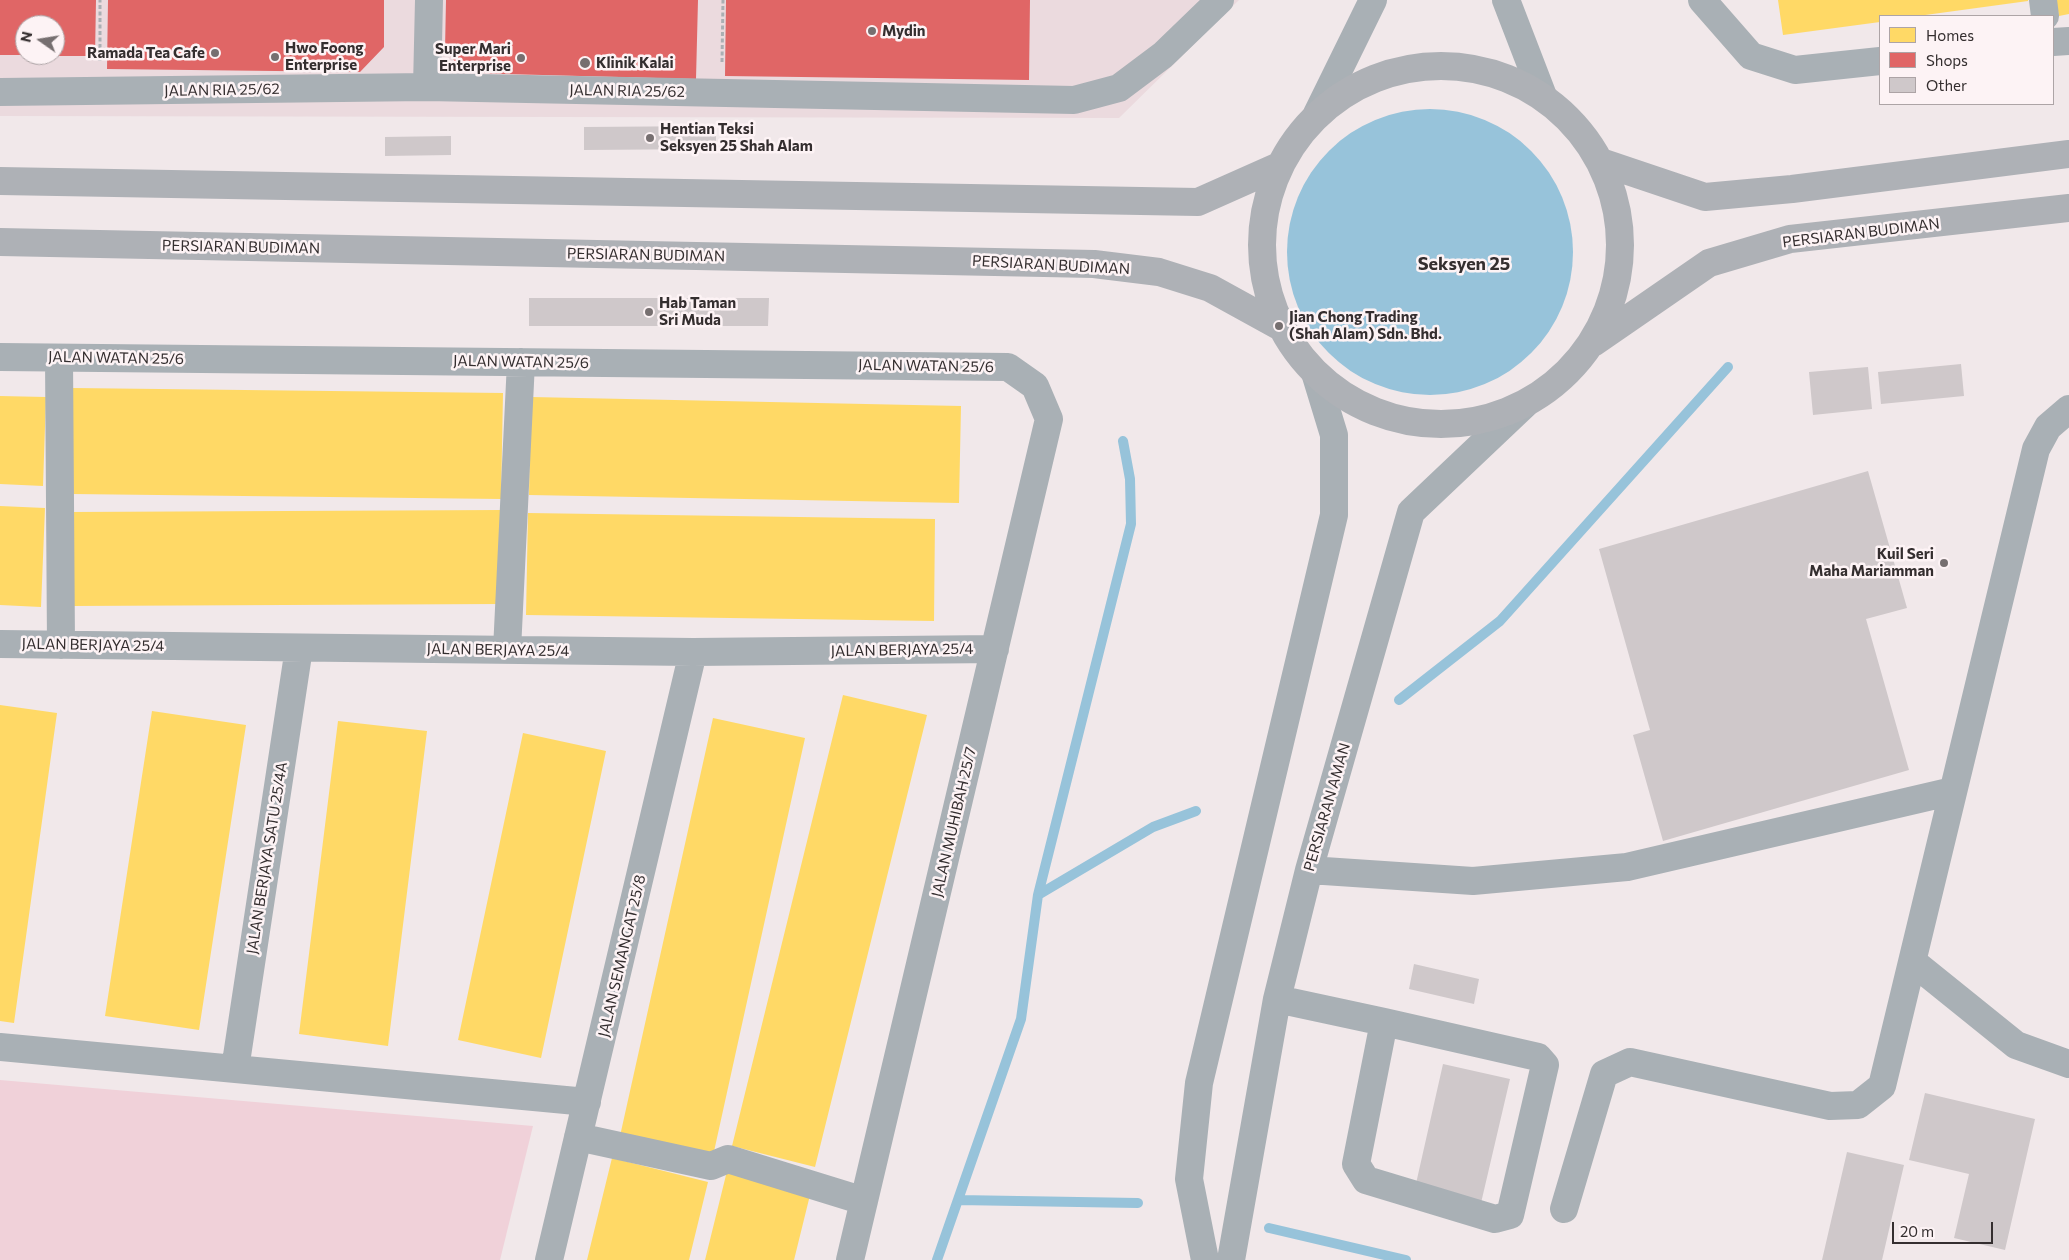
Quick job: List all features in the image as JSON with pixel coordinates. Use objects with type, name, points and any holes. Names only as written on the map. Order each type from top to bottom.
[{"type":"main road","points":[[1427,65],[1488,70],[1543,96],[1576,126],[1601,162],[1617,207],[1620,255],[1611,302],[1591,344],[1562,378],[1526,404],[1472,423],[1416,424],[1363,408],[1316,376],[1296,353],[1279,326],[1263,273],[1262,219],[1279,166],[1295,138],[1317,114],[1368,80],[1427,65]]},
{"type":"main road","points":[[1601,162],[1705,197],[1792,189],[2069,154]]},
{"type":"main road","points":[[0,181],[1198,202],[1279,166]]},
{"type":"main road","name":"PERSIARAN BUDIMAN","points":[[1591,344],[1709,263],[1790,239],[2069,208]]},
{"type":"main road","name":"PERSIARAN BUDIMAN","points":[[0,242],[1094,264],[1159,272],[1210,288],[1279,326]]},
{"type":"street","points":[[427,87],[430,0]]},
{"type":"street","name":"JALAN RIA 25/62","points":[[0,92],[427,87],[1074,100],[1119,88],[1163,55],[1220,0]]},
{"type":"street","points":[[1317,114],[1373,0]]},
{"type":"street","points":[[1506,0],[1543,96]]},
{"type":"street","points":[[1702,0],[1752,56],[1795,70],[1879,61]]},
{"type":"street","points":[[2043,0],[2045,15]]},
{"type":"street","points":[[2054,42],[2069,40]]},
{"type":"street","name":"JALAN WATAN 25/6","points":[[0,357],[1008,367],[1035,386]]},
{"type":"street","points":[[59,358],[61,644]]},
{"type":"street","points":[[507,650],[521,362]]},
{"type":"street","points":[[1206,1260],[1189,1179],[1200,1083],[1334,515],[1334,435],[1316,376]]},
{"type":"street","name":"JALAN MUHIBAH 25/7","points":[[850,1260],[1049,419],[1035,386]]},
{"type":"street","name":"PERSIARAN AMAN","points":[[1231,1260],[1277,999],[1309,870],[1412,512],[1526,404]]},
{"type":"street","points":[[1564,1209],[1604,1074],[1630,1062],[1830,1106],[1858,1105],[1882,1086],[2036,449],[2048,428],[2069,409]]},
{"type":"street","name":"JALAN BERJAYA 25/4","points":[[0,644],[692,652],[995,649]]},
{"type":"street","name":"JALAN BERJAYA SATU 25/4A","points":[[235,1069],[299,648]]},
{"type":"street","name":"JALAN SEMANGAT 25/8","points":[[549,1260],[692,652]]},
{"type":"street","points":[[1309,870],[1473,881],[1627,867],[1953,791]]},
{"type":"street","points":[[1913,962],[2016,1045],[2069,1064]]},
{"type":"street","points":[[1277,999],[1384,1022],[1538,1057],[1545,1065],[1510,1215],[1495,1218],[1366,1180],[1356,1164],[1384,1022]]},
{"type":"street","points":[[0,1047],[587,1102]]},
{"type":"street","points":[[578,1137],[711,1166],[728,1159],[864,1201]]},
{"type":"path","points":[[100,0],[100,92]]},
{"type":"path","points":[[722,0],[722,93]]},
{"type":"shaded area","points":[[0,0],[1239,0],[1119,118],[0,116]]},
{"type":"shaded area","points":[[0,1080],[533,1126],[500,1260],[0,1260]]},
{"type":"water","points":[[1430,109],[1458,112],[1485,120],[1509,133],[1531,151],[1549,173],[1562,197],[1570,224],[1573,252],[1570,280],[1562,307],[1549,331],[1531,353],[1509,371],[1485,384],[1458,392],[1430,395],[1402,392],[1375,384],[1351,371],[1329,353],[1311,331],[1298,307],[1290,280],[1287,252],[1290,224],[1298,197],[1311,173],[1329,151],[1351,133],[1375,120],[1402,112]]},
{"type":"building: Homes","points":[[1778,0],[2028,0],[1925,15],[1879,15],[1879,22],[1783,35]]},
{"type":"building: Homes","points":[[2056,0],[2069,0],[2069,14],[2059,16]]},
{"type":"building: Homes","points":[[73,388],[503,393],[501,499],[72,494]]},
{"type":"building: Homes","points":[[0,396],[46,397],[43,486],[0,484]]},
{"type":"building: Homes","points":[[531,397],[961,406],[959,503],[529,495]]},
{"type":"building: Homes","points":[[0,506],[45,508],[41,607],[0,605]]},
{"type":"building: Homes","points":[[500,510],[500,604],[70,606],[71,512]]},
{"type":"building: Homes","points":[[528,513],[935,519],[934,621],[526,615]]},
{"type":"building: Homes","points":[[843,695],[927,715],[815,1167],[732,1146]]},
{"type":"building: Homes","points":[[0,705],[57,713],[14,1023],[0,1021]]},
{"type":"building: Homes","points":[[152,711],[246,725],[199,1030],[105,1016]]},
{"type":"building: Homes","points":[[713,718],[805,738],[713,1156],[620,1136]]},
{"type":"building: Homes","points":[[338,721],[427,731],[388,1046],[299,1034]]},
{"type":"building: Homes","points":[[523,733],[606,751],[541,1058],[458,1040]]},
{"type":"building: Homes","points":[[612,1158],[708,1182],[689,1260],[587,1260]]},
{"type":"building: Homes","points":[[727,1171],[811,1191],[794,1260],[705,1260]]},
{"type":"building: Shops","points":[[0,0],[96,0],[95,56],[65,56],[65,15],[15,15],[15,55],[0,55]]},
{"type":"building: Shops","points":[[108,0],[384,0],[384,47],[360,72],[107,69]]},
{"type":"building: Shops","points":[[446,0],[698,0],[696,79],[464,72],[445,50]]},
{"type":"building: Shops","points":[[726,0],[1030,0],[1029,80],[725,76]]},
{"type":"building: Other","name":"Hentian Teksi Seksyen 25 Shah Alam","points":[[716,126],[716,149],[584,150],[584,127]]},
{"type":"building: Other","points":[[451,136],[451,155],[385,156],[385,137]]},
{"type":"building: Other","name":"Hab Taman Sri Muda","points":[[529,298],[769,298],[768,326],[529,326]]},
{"type":"building: Other","points":[[1961,364],[1964,396],[1881,404],[1878,372]]},
{"type":"building: Other","points":[[1868,367],[1872,409],[1813,415],[1809,372]]},
{"type":"building: Other","points":[[1868,471],[1907,608],[1866,619],[1909,770],[1663,841],[1633,735],[1650,730],[1599,549]]},
{"type":"building: Other","points":[[1414,964],[1479,979],[1474,1004],[1409,989]]},
{"type":"building: Other","points":[[1443,1064],[1510,1079],[1481,1203],[1415,1188]]},
{"type":"building: Other","points":[[1925,1093],[2035,1119],[2005,1250],[1954,1238],[1969,1174],[1909,1160]]},
{"type":"building: Other","points":[[1847,1152],[1904,1165],[1882,1260],[1822,1260]]},
{"type":"waterway","points":[[1399,700],[1500,621],[1728,367]]},
{"type":"waterway","points":[[937,1260],[1021,1019],[1038,895],[1131,524],[1130,479],[1123,441]]},
{"type":"waterway","points":[[1038,895],[1153,827],[1196,811]]},
{"type":"waterway","points":[[958,1200],[1138,1203]]},
{"type":"waterway","points":[[1269,1228],[1406,1260]]},
{"type":"place","name":"Mydin","points":[[872,31]]},
{"type":"place","name":"Ramada Tea Cafe","points":[[215,53]]},
{"type":"place","name":"Hwo Foong Enterprise","points":[[275,57]]},
{"type":"place","name":"Super Mari Enterprise","points":[[521,58]]},
{"type":"place","name":"Klinik Kalai","points":[[585,63]]},
{"type":"place","name":"Hentian Teksi Seksyen 25 Shah Alam","points":[[650,138]]},
{"type":"place","name":"Hab Taman Sri Muda","points":[[649,312]]},
{"type":"place","name":"Jian Chong Trading (Shah Alam) Sdn. Bhd.","points":[[1279,326]]},
{"type":"place","name":"Kuil Seri Maha Mariamman","points":[[1944,563]]},
{"type":"district","name":"Seksyen 25","points":[[1464,264]]}]
